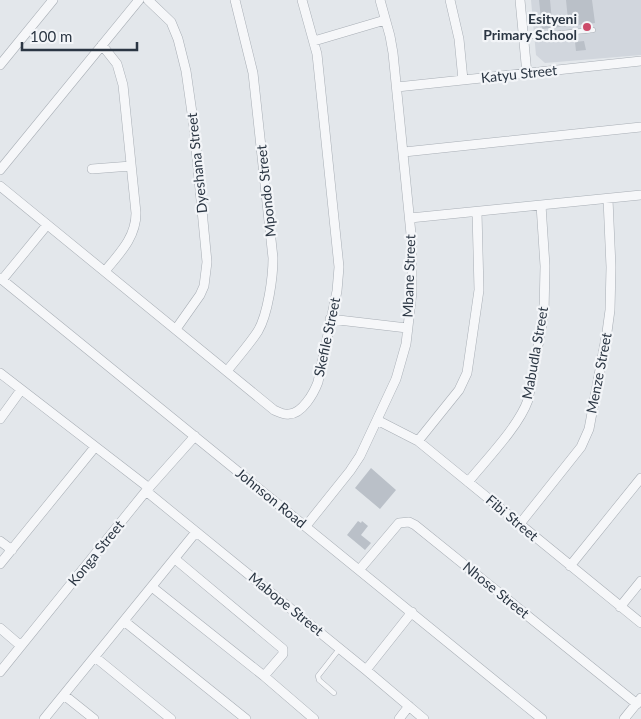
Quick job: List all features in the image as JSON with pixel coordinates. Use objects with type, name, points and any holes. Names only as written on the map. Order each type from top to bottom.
[{"type":"street","points":[[0,66],[53,0]]},
{"type":"street","points":[[0,170],[139,0]]},
{"type":"street","name":"Dyeshana Street","points":[[148,0],[166,16],[175,29],[186,71],[194,127],[207,262],[204,286],[200,295],[176,329]]},
{"type":"street","name":"Mpondo Street","points":[[227,371],[259,329],[264,316],[273,270],[254,73],[235,0]]},
{"type":"street","name":"Skefile Street","points":[[0,186],[274,410],[286,414],[296,412],[311,395],[318,382],[337,291],[339,267],[320,76],[314,42],[302,0]]},
{"type":"street","name":"Mbane Street","points":[[306,526],[360,456],[396,379],[402,361],[407,328],[413,266],[410,218],[390,36],[380,0]]},
{"type":"street","points":[[450,0],[459,39],[463,80]]},
{"type":"street","points":[[520,0],[527,74]]},
{"type":"street","points":[[314,42],[385,20]]},
{"type":"street","points":[[102,45],[117,64],[123,85],[136,213],[134,230],[125,246],[105,272]]},
{"type":"street","name":"Katyu Street","points":[[397,87],[641,61]]},
{"type":"street","points":[[404,152],[641,127]]},
{"type":"street","points":[[92,169],[132,166]]},
{"type":"street","points":[[410,218],[641,195]]},
{"type":"street","name":"Menze Street","points":[[519,525],[580,447],[588,429],[606,340],[610,310],[611,267],[608,199]]},
{"type":"street","name":"Mabudla Street","points":[[468,482],[515,423],[528,400],[544,313],[546,266],[541,205]]},
{"type":"street","points":[[418,441],[459,390],[467,373],[480,290],[477,212]]},
{"type":"street","points":[[1,279],[47,226]]},
{"type":"street","name":"Johnson Road","points":[[1,279],[360,569],[542,719]]},
{"type":"street","points":[[330,319],[407,328]]},
{"type":"street","name":"Mabope Street","points":[[0,373],[148,490],[196,532],[340,648],[424,719]]},
{"type":"street","points":[[0,419],[21,390]]},
{"type":"street","name":"Fibi Street","points":[[377,420],[418,441],[641,623]]},
{"type":"street","name":"Konga Street","points":[[0,672],[148,490],[195,436]]},
{"type":"street","points":[[0,564],[95,448]]},
{"type":"street","points":[[570,566],[641,478]]},
{"type":"street","name":"Nhose Street","points":[[360,569],[398,524],[409,522],[639,701]]},
{"type":"street","points":[[44,719],[196,532]]},
{"type":"street","points":[[0,541],[12,550]]},
{"type":"street","points":[[175,558],[283,649],[283,654],[264,676]]},
{"type":"street","points":[[620,607],[641,582]]},
{"type":"street","points":[[152,587],[264,676],[314,719]]},
{"type":"street","points":[[366,670],[412,612]]},
{"type":"street","points":[[124,621],[246,719]]},
{"type":"street","points":[[0,628],[21,646]]},
{"type":"street","points":[[95,656],[159,716],[171,719]]},
{"type":"street","points":[[64,694],[94,719]]},
{"type":"street","points":[[624,719],[639,701]]},
{"type":"street","points":[[399,719],[409,706]]},
{"type":"lane","points":[[524,37],[593,30]]},
{"type":"lane","points":[[334,693],[319,680],[318,676],[340,648]]},
{"type":"shaded area","name":"Esityeni Primary School","points":[[531,0],[641,0],[641,55],[545,63],[536,55]]},
{"type":"building","points":[[539,0],[550,0],[552,21],[568,20],[566,0],[592,0],[595,23],[542,29]]},
{"type":"building","points":[[584,41],[586,50],[576,51],[575,42]]},
{"type":"building","points":[[371,468],[396,490],[380,509],[355,488]]},
{"type":"building","points":[[358,521],[361,523],[362,521],[368,526],[361,535],[371,543],[365,550],[347,535]]},
{"type":"place","name":"Esityeni Primary School","points":[[587,27]]}]
